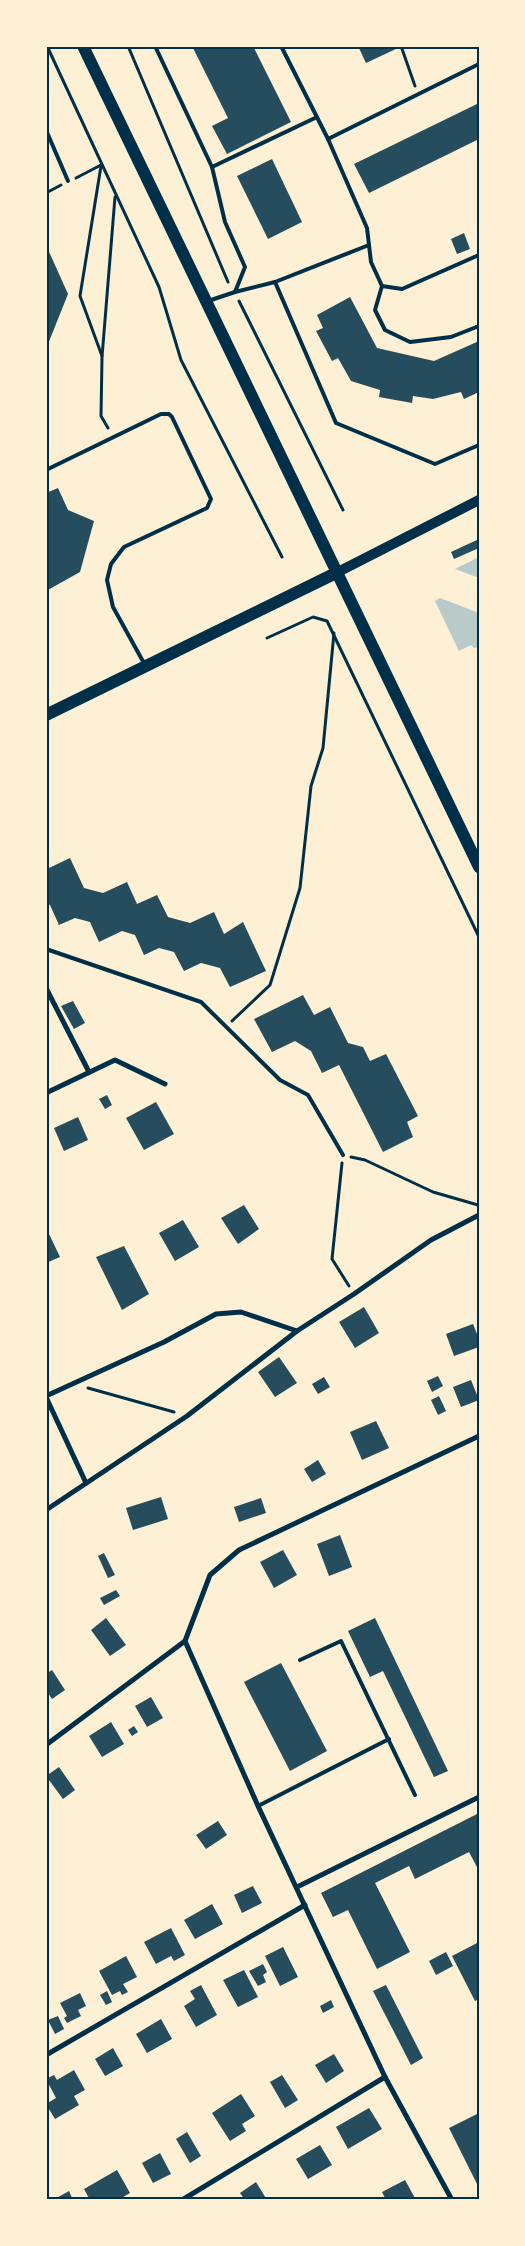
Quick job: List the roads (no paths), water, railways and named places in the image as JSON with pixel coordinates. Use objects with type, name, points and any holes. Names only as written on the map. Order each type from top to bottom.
[{"type":"main road","points":[[84,46],[336,573],[362,621],[479,868]]},
{"type":"main road","points":[[46,715],[336,573],[479,500]]},
{"type":"street","points":[[46,988],[89,1072]]},
{"type":"street","points":[[46,1093],[115,1060],[165,1084]]},
{"type":"street","points":[[46,1510],[187,1416],[297,1331],[431,1240],[479,1215]]},
{"type":"street","points":[[86,1483],[46,1396],[164,1342],[216,1314],[242,1312],[297,1331]]},
{"type":"street","points":[[46,1745],[185,1641],[210,1575],[239,1550],[479,1436]]},
{"type":"street","points":[[185,1641],[258,1806],[385,2078],[452,2200]]},
{"type":"street","points":[[297,1887],[479,1797]]},
{"type":"street","points":[[46,2055],[305,1905]]},
{"type":"street","points":[[182,2200],[385,2078]]},
{"type":"lane","points":[[155,46],[212,167],[225,222],[245,267],[235,292]]},
{"type":"lane","points":[[281,46],[315,118],[328,139],[367,228],[371,262],[382,286],[375,310],[385,330],[410,342],[451,337],[479,326]]},
{"type":"lane","points":[[328,139],[479,64]]},
{"type":"lane","points":[[212,167],[315,118]]},
{"type":"lane","points":[[46,130],[68,181]]},
{"type":"lane","points":[[206,302],[235,292],[275,282],[369,245]]},
{"type":"lane","points":[[382,286],[402,289],[479,254]]},
{"type":"lane","points":[[275,282],[336,423],[435,464],[479,445]]},
{"type":"lane","points":[[46,470],[161,414],[169,414],[172,417],[211,499],[207,508],[124,547],[111,564],[107,580],[113,607],[145,666]]},
{"type":"lane","points":[[46,949],[200,1002],[280,1080],[308,1095],[343,1155]]},
{"type":"lane","points":[[300,1660],[341,1642],[415,1795]]},
{"type":"lane","points":[[258,1806],[389,1739]]}]
